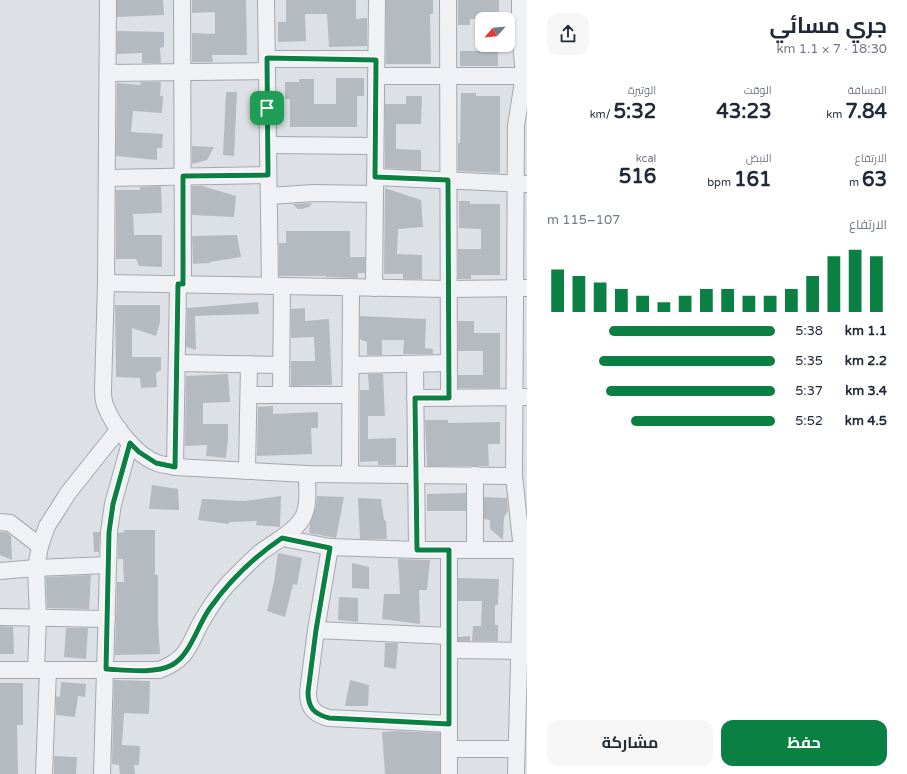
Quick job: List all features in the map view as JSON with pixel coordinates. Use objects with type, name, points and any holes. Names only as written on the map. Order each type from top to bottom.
[{"type":"street","points":[[108,0],[106,283],[103,389],[105,406],[114,423],[130,443],[139,452],[156,463],[175,467],[308,474],[514,476]]},
{"type":"street","points":[[175,467],[183,176],[182,0]]},
{"type":"street","points":[[266,0],[268,175],[281,365],[281,395]]},
{"type":"street","points":[[374,288],[377,0]]},
{"type":"street","points":[[448,0],[449,398]]},
{"type":"street","points":[[516,774],[516,749],[522,701],[519,651],[524,570],[514,476],[520,396],[521,126],[525,76],[524,33],[520,0]]},
{"type":"street","points":[[108,73],[183,72],[267,65],[376,60]]},
{"type":"street","points":[[376,76],[525,76]]},
{"type":"street","points":[[268,145],[375,146]]},
{"type":"street","points":[[107,178],[268,175]]},
{"type":"street","points":[[375,177],[521,184]]},
{"type":"street","points":[[269,196],[313,193],[375,194]]},
{"type":"street","points":[[106,283],[449,289],[521,288]]},
{"type":"street","points":[[350,474],[351,287]]},
{"type":"street","points":[[177,363],[281,365]]},
{"type":"street","points":[[351,365],[449,363]]},
{"type":"street","points":[[248,471],[249,364]]},
{"type":"street","points":[[415,364],[417,550]]},
{"type":"street","points":[[249,395],[350,395]]},
{"type":"street","points":[[415,398],[520,396]]},
{"type":"street","points":[[44,774],[42,670],[36,568],[40,546],[47,526],[68,493],[119,429]]},
{"type":"street","points":[[102,774],[109,532],[113,504],[130,443]]},
{"type":"street","points":[[0,670],[160,670],[173,665],[184,656],[204,616],[228,585],[256,557],[282,538],[300,522],[305,513],[307,503],[308,474]]},
{"type":"street","points":[[476,475],[476,550]]},
{"type":"street","points":[[0,522],[10,523],[40,546]]},
{"type":"street","points":[[282,538],[330,548],[522,550]]},
{"type":"street","points":[[330,548],[316,630],[308,701],[315,712],[321,716],[329,718],[449,724]]},
{"type":"street","points":[[449,550],[449,774]]},
{"type":"street","points":[[0,571],[108,565]]},
{"type":"street","points":[[0,617],[107,619]]},
{"type":"street","points":[[316,630],[519,651]]},
{"type":"street","points":[[449,750],[516,749]]},
{"type":"building","points":[[117,0],[163,0],[164,15],[117,17]]},
{"type":"building","points":[[192,0],[246,0],[247,55],[212,55],[213,62],[192,62],[192,33],[215,34],[215,12],[192,13]]},
{"type":"building","points":[[286,0],[356,0],[356,19],[367,18],[367,46],[329,47],[327,14],[305,14],[306,41],[278,42],[278,22],[286,22]]},
{"type":"building","points":[[386,0],[433,0],[433,14],[430,14],[431,64],[386,64]]},
{"type":"building","points":[[458,0],[499,0],[499,12],[475,12],[475,19],[470,19],[470,25],[458,25]]},
{"type":"building","points":[[117,31],[164,32],[164,47],[160,48],[161,63],[142,63],[142,53],[117,54]]},
{"type":"building","points":[[460,51],[498,52],[498,66],[460,66]]},
{"type":"building","points":[[336,78],[364,78],[364,96],[357,96],[357,127],[290,127],[290,99],[285,99],[285,82],[299,82],[299,79],[314,79],[314,104],[336,104]]},
{"type":"building","points":[[141,82],[161,82],[160,96],[163,96],[162,113],[133,111],[131,132],[163,134],[162,148],[157,148],[157,160],[116,156],[117,83],[140,85]]},
{"type":"building","points":[[226,92],[237,92],[234,156],[223,155]]},
{"type":"building","points":[[461,93],[476,93],[476,96],[500,96],[500,173],[458,171]]},
{"type":"building","points":[[406,96],[422,96],[421,124],[396,124],[396,149],[421,150],[421,170],[385,168],[385,104],[406,104]]},
{"type":"building","points":[[192,146],[214,147],[207,160],[192,164]]},
{"type":"building","points":[[161,186],[162,213],[133,214],[134,235],[162,235],[162,267],[139,266],[136,259],[116,259],[116,190],[140,190],[140,187]]},
{"type":"building","points":[[192,186],[202,186],[236,196],[234,217],[192,215]]},
{"type":"building","points":[[385,188],[421,200],[423,227],[398,229],[397,254],[422,255],[422,279],[403,279],[403,274],[384,274]]},
{"type":"building","points":[[459,201],[470,201],[470,204],[500,204],[500,275],[471,275],[471,279],[458,279],[458,249],[481,249],[481,229],[459,228]]},
{"type":"building","points":[[312,203],[309,207],[302,209],[298,209],[292,204]]},
{"type":"building","points":[[286,231],[350,231],[350,257],[365,257],[365,273],[358,273],[358,278],[279,276],[279,243],[286,243]]},
{"type":"building","points":[[237,235],[241,257],[210,263],[193,264],[192,236]]},
{"type":"building","points":[[258,302],[259,314],[195,316],[196,350],[186,347],[187,308]]},
{"type":"building","points":[[115,305],[160,305],[160,322],[156,336],[132,328],[132,357],[161,357],[161,370],[156,373],[157,387],[141,388],[140,378],[116,377]]},
{"type":"building","points":[[305,308],[305,321],[329,319],[332,385],[291,386],[291,361],[315,361],[314,337],[291,338],[291,309]]},
{"type":"building","points":[[360,316],[426,319],[425,348],[433,349],[433,354],[403,354],[404,340],[382,340],[382,355],[367,355],[367,342],[360,339]]},
{"type":"building","points":[[458,321],[474,321],[474,333],[500,333],[500,388],[458,388],[458,375],[483,375],[483,351],[458,351]]},
{"type":"building","points":[[228,374],[230,402],[203,403],[203,424],[228,424],[226,458],[206,456],[207,445],[185,446],[186,376]]},
{"type":"building","points":[[368,374],[383,374],[385,416],[368,416],[368,439],[396,438],[396,465],[378,465],[378,461],[360,462],[360,390],[369,390]]},
{"type":"building","points":[[273,406],[273,414],[318,412],[318,428],[311,428],[312,454],[257,456],[258,407]]},
{"type":"building","points":[[425,420],[448,420],[448,423],[500,422],[500,444],[488,444],[489,466],[427,466]]},
{"type":"building","points":[[152,485],[178,489],[179,510],[149,509]]},
{"type":"building","points":[[466,493],[466,511],[427,511],[427,494]]},
{"type":"building","points":[[281,496],[280,527],[256,525],[257,521],[229,522],[229,524],[198,520],[202,499],[245,501]]},
{"type":"building","points":[[317,496],[344,497],[336,538],[309,533],[310,523],[316,507]]},
{"type":"building","points":[[484,497],[507,498],[508,511],[504,517],[503,540],[490,529],[490,520],[484,519]]},
{"type":"building","points":[[358,498],[381,499],[384,520],[386,521],[387,539],[360,539]]},
{"type":"building","points":[[124,530],[155,530],[155,575],[158,575],[160,654],[115,655],[117,582],[124,582],[123,559],[118,559],[118,533],[124,532]]},
{"type":"building","points":[[0,532],[6,532],[11,536],[12,560],[0,555]]},
{"type":"building","points":[[93,532],[100,532],[99,552],[94,552]]},
{"type":"building","points":[[278,553],[302,558],[297,585],[293,584],[285,617],[267,611],[274,582]]},
{"type":"building","points":[[398,559],[430,560],[427,590],[419,590],[420,624],[382,619],[384,594],[400,594]]},
{"type":"building","points":[[352,563],[369,567],[369,589],[352,588]]},
{"type":"building","points":[[91,575],[89,609],[47,608],[46,577]]},
{"type":"building","points":[[458,578],[499,579],[498,604],[495,606],[495,625],[498,625],[498,641],[472,641],[473,626],[481,626],[482,601],[458,601]]},
{"type":"building","points":[[339,597],[358,598],[358,622],[338,620]]},
{"type":"building","points":[[0,626],[13,627],[14,654],[0,654]]},
{"type":"building","points":[[66,628],[88,628],[86,659],[64,657]]},
{"type":"building","points":[[470,636],[470,641],[458,641],[458,637]]},
{"type":"building","points":[[385,643],[398,643],[396,669],[384,667]]},
{"type":"building","points":[[114,680],[150,681],[149,714],[124,713],[122,745],[140,746],[139,765],[134,765],[135,774],[120,774],[119,765],[112,764]]},
{"type":"building","points":[[350,680],[369,685],[368,706],[345,706]]},
{"type":"building","points":[[61,682],[86,684],[85,697],[78,696],[75,717],[56,715],[56,696],[60,697]]},
{"type":"building","points":[[0,683],[23,683],[23,725],[17,725],[18,774],[0,774]]},
{"type":"building","points":[[395,731],[440,733],[440,774],[385,774],[382,732]]},
{"type":"building","points":[[54,756],[77,757],[76,774],[54,774]]},
{"type":"route","points":[[267,58],[376,60],[375,177],[448,180],[449,398],[415,398],[417,550],[449,550],[449,724],[329,718],[321,716],[311,708],[308,701],[308,692],[316,630],[330,548],[282,538],[251,561],[228,585],[204,616],[184,656],[173,665],[160,670],[106,669],[109,532],[113,504],[130,443],[139,452],[156,463],[175,467],[178,284],[183,284],[183,176],[268,175],[267,108],[267,58]]}]
